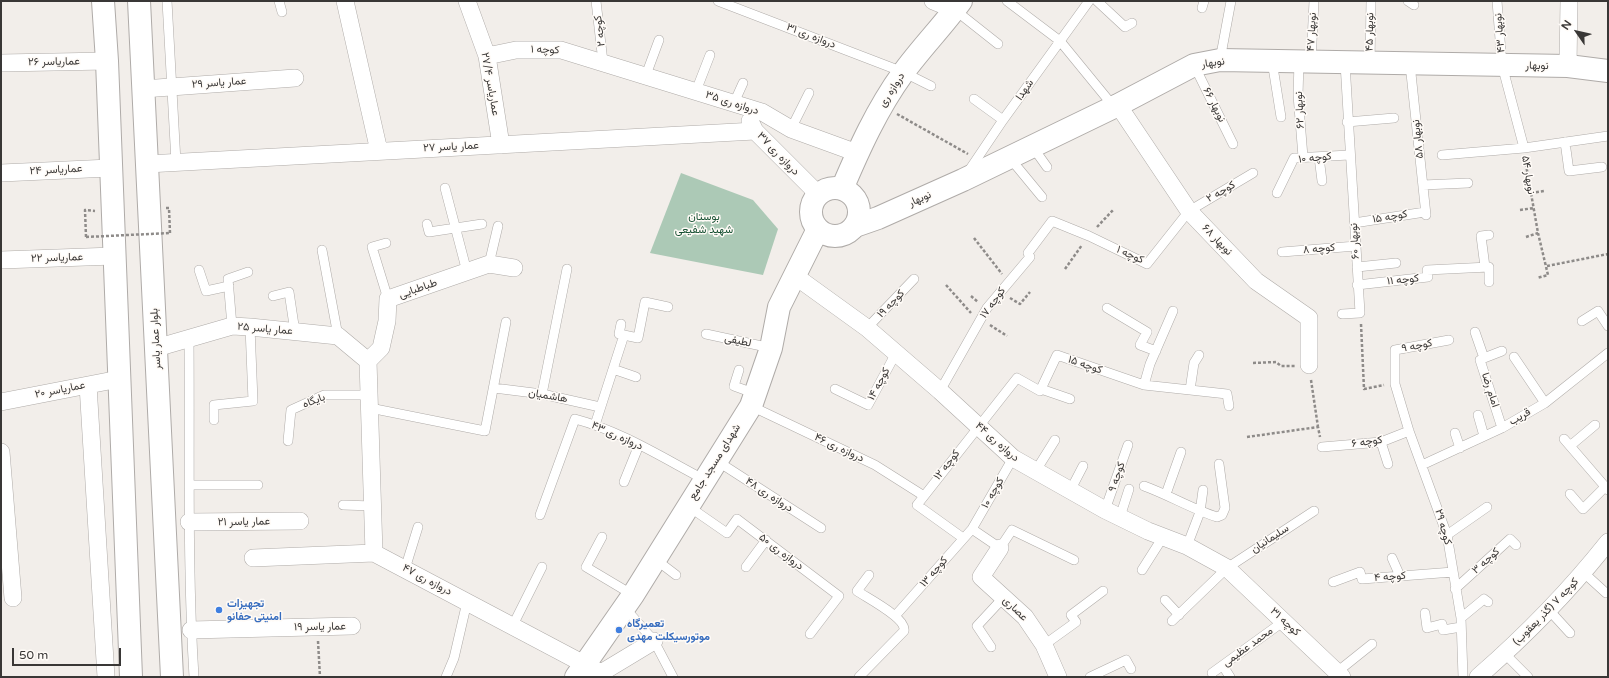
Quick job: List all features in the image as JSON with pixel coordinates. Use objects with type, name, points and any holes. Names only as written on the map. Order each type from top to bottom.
[{"type":"main road","points":[[103,1],[107,61],[131,677]]},
{"type":"main road","name":"بلوار عمار یاسر","points":[[139,1],[172,677]]},
{"type":"main road","name":"دروازه ری","points":[[842,189],[857,153],[882,106],[903,72],[958,5]]},
{"type":"main road","name":"نوبهار","points":[[855,226],[878,218],[963,180],[1009,156],[1116,106],[1194,66],[1220,60],[1568,66],[1608,71]]},
{"type":"main road","points":[[830,189],[842,189],[852,195],[858,205],[859,216],[855,226],[847,233],[837,236],[827,235],[818,229],[813,221],[811,212],[813,203],[819,195],[830,189]]},
{"type":"main road","name":"شهدای مسجد جامع","points":[[592,673],[629,601],[717,461],[753,400],[771,348],[780,307],[818,229]]},
{"type":"street","points":[[345,1],[379,151]]},
{"type":"street","name":"عماریاسر ۲۷/۴","points":[[468,1],[487,56],[500,145]]},
{"type":"street","points":[[934,1],[958,5]]},
{"type":"street","points":[[1568,66],[1569,1]]},
{"type":"street","name":"کوچه ۱","points":[[487,56],[516,50],[546,49],[561,50],[603,62]]},
{"type":"street","name":"عماریاسر ۲۶","points":[[1,63],[107,61]]},
{"type":"street","name":"دروازه ری ۳۵","points":[[603,62],[757,110],[791,129],[857,153]]},
{"type":"street","name":"عمار یاسر ۲۹","points":[[143,89],[295,78]]},
{"type":"street","name":"نوبهار ۶۸","points":[[1116,106],[1189,211],[1256,281],[1309,318],[1309,365]]},
{"type":"street","name":"دروازه ری ۳۷","points":[[757,110],[753,112],[750,118],[756,131],[819,195]]},
{"type":"street","name":"عمار یاسر ۲۷","points":[[147,164],[756,131]]},
{"type":"street","name":"عماریاسر ۲۴","points":[[1,173],[110,168]]},
{"type":"street","name":"عماریاسر ۲۲","points":[[1,260],[114,256]]},
{"type":"street","name":"طباطبایی","points":[[368,361],[382,348],[387,321],[388,299],[489,264],[514,268]]},
{"type":"street","name":"دروازه ری ۴۴","points":[[795,276],[867,328],[896,352],[1013,458],[1035,472],[1113,514],[1163,537],[1187,546],[1227,568]]},
{"type":"street","name":"عمار یاسر ۲۵","points":[[156,348],[232,326],[338,336]]},
{"type":"street","points":[[338,336],[368,361],[374,553]]},
{"type":"street","name":"عماریاسر ۲۰","points":[[1,402],[119,379]]},
{"type":"street","points":[[88,385],[106,677]]},
{"type":"street","points":[[1,452],[13,598]]},
{"type":"street","name":"عمار یاسر ۲۱","points":[[189,522],[300,521]]},
{"type":"street","name":"کوچه ۷ (گذر یعقوب)","points":[[1478,677],[1504,654],[1584,572],[1608,542]]},
{"type":"street","name":"عصاری","points":[[1000,548],[981,577],[1025,616],[1044,645],[1058,677]]},
{"type":"street","name":"دروازه ری ۴۷","points":[[253,558],[374,553],[467,602],[592,673]]},
{"type":"street","name":"کوچه ۳۱","points":[[1227,568],[1340,674]]},
{"type":"street","name":"عمار یاسر ۱۹","points":[[191,630],[352,626]]},
{"type":"street","points":[[592,673],[654,641]]},
{"type":"lane","points":[[167,1],[176,162]]},
{"type":"lane","points":[[279,1],[282,12]]},
{"type":"lane","name":"کوچه ۲","points":[[596,1],[603,62]]},
{"type":"lane","name":"دروازه ری ۳۱","points":[[718,1],[903,72],[931,86]]},
{"type":"lane","points":[[1007,1],[1017,7],[1060,41],[1116,106]]},
{"type":"lane","name":"شهدا","points":[[963,180],[1003,120],[1088,1]]},
{"type":"lane","points":[[1097,1],[1125,27],[1132,23]]},
{"type":"lane","points":[[1220,60],[1231,1]]},
{"type":"lane","name":"نوبهار ۴۷","points":[[1305,62],[1314,1]]},
{"type":"lane","name":"نوبهار ۴۵","points":[[1370,63],[1371,1]]},
{"type":"lane","name":"نوبهار ۴۳","points":[[1497,1],[1502,65]]},
{"type":"lane","points":[[958,5],[998,44]]},
{"type":"lane","points":[[646,75],[659,40]]},
{"type":"lane","points":[[696,91],[710,55]]},
{"type":"lane","points":[[1272,61],[1281,117]]},
{"type":"lane","name":"نوبهار ۶۲","points":[[1303,158],[1298,95],[1305,62]]},
{"type":"lane","name":"نوبهار ۶۰","points":[[1345,63],[1347,122],[1360,313]]},
{"type":"lane","name":"نوبهار ۵۸","points":[[1410,63],[1425,214]]},
{"type":"lane","name":"نوبهار ۵۴","points":[[1502,65],[1524,148]]},
{"type":"lane","name":"نوبهار ۶۶","points":[[1194,66],[1233,144]]},
{"type":"lane","points":[[734,103],[743,83]]},
{"type":"lane","points":[[791,129],[809,93]]},
{"type":"lane","points":[[974,99],[1003,120]]},
{"type":"lane","points":[[1347,122],[1394,118]]},
{"type":"lane","points":[[1442,155],[1524,148],[1608,136]]},
{"type":"lane","points":[[1565,142],[1569,171],[1602,167]]},
{"type":"lane","points":[[1032,146],[1047,167]]},
{"type":"lane","name":"کوچه ۱۰","points":[[1277,193],[1294,158],[1349,155]]},
{"type":"lane","points":[[1009,156],[1042,197]]},
{"type":"lane","points":[[1319,156],[1322,181]]},
{"type":"lane","name":"کوچه ۲","points":[[1189,211],[1253,173]]},
{"type":"lane","points":[[1423,185],[1468,183]]},
{"type":"lane","points":[[445,188],[467,272]]},
{"type":"lane","name":"کوچه ۱","points":[[1052,221],[1089,236],[1147,264],[1189,211]]},
{"type":"lane","name":"کوچه ۱۵","points":[[1354,223],[1425,214]]},
{"type":"lane","name":"کوچه ۱۷","points":[[940,391],[987,308],[1030,256],[1028,253],[1052,221]]},
{"type":"lane","points":[[427,224],[429,232],[482,224]]},
{"type":"lane","points":[[489,264],[498,226]]},
{"type":"lane","points":[[1489,235],[1481,236],[1489,282]]},
{"type":"lane","points":[[386,243],[372,247],[388,299]]},
{"type":"lane","name":"کوچه ۸","points":[[1282,252],[1356,246]]},
{"type":"lane","points":[[322,250],[338,336]]},
{"type":"lane","points":[[1357,268],[1396,263]]},
{"type":"lane","name":"کوچه ۱۱","points":[[1357,285],[1428,277],[1427,270],[1487,267]]},
{"type":"lane","points":[[542,394],[567,269]]},
{"type":"lane","points":[[199,270],[206,291],[229,286]]},
{"type":"lane","points":[[232,326],[228,279],[248,272]]},
{"type":"lane","name":"کوچه ۱۹","points":[[867,328],[914,279]]},
{"type":"lane","points":[[273,296],[290,292],[295,332]]},
{"type":"lane","points":[[622,324],[619,334],[638,338],[645,302],[668,307]]},
{"type":"lane","points":[[1107,308],[1147,332],[1140,345],[1156,351]]},
{"type":"lane","points":[[1144,385],[1156,351],[1173,311]]},
{"type":"lane","points":[[1582,322],[1598,311],[1608,326]]},
{"type":"lane","points":[[1342,314],[1360,313]]},
{"type":"lane","points":[[370,402],[484,431],[494,388],[506,322]]},
{"type":"lane","points":[[214,420],[214,405],[253,401],[250,327]]},
{"type":"lane","name":"امام رضا","points":[[1474,332],[1484,358],[1480,360],[1502,428]]},
{"type":"lane","name":"لطیفی","points":[[706,334],[771,348]]},
{"type":"lane","points":[[595,425],[624,335]]},
{"type":"lane","points":[[189,339],[189,522],[191,630],[194,677]]},
{"type":"lane","name":"کوچه ۹","points":[[1395,384],[1395,350],[1449,340]]},
{"type":"lane","points":[[1484,358],[1502,351]]},
{"type":"lane","name":"کوچه ۱۴","points":[[834,389],[868,404],[896,352]]},
{"type":"lane","name":"قریب","points":[[1422,465],[1502,428],[1545,403],[1608,353]]},
{"type":"lane","name":"کوچه ۱۵","points":[[1041,389],[1057,355],[1144,385],[1227,394],[1229,406]]},
{"type":"lane","points":[[1190,390],[1194,363],[1199,355]]},
{"type":"lane","points":[[1514,357],[1545,403]]},
{"type":"lane","points":[[613,369],[636,377]]},
{"type":"lane","name":"دروازه ری ۴۶","points":[[739,370],[734,386],[753,400],[875,466],[924,496]]},
{"type":"lane","points":[[978,426],[1017,378],[1040,391],[1041,389],[1070,399]]},
{"type":"lane","name":"کوچه ۲۹","points":[[1395,384],[1409,431],[1447,535],[1461,623],[1463,677]]},
{"type":"lane","name":"هاشمیان","points":[[494,388],[542,394],[600,407]]},
{"type":"lane","name":"بایگاه","points":[[288,440],[291,410],[324,395],[370,402]]},
{"type":"lane","points":[[1478,415],[1484,436]]},
{"type":"lane","name":"دروازه ری ۴۳","points":[[540,515],[575,419],[595,425],[639,445],[705,480]]},
{"type":"lane","points":[[1570,446],[1595,425]]},
{"type":"lane","name":"کوچه ۱۲","points":[[963,538],[917,505],[978,426]]},
{"type":"lane","name":"کوچه ۶","points":[[1322,447],[1381,442],[1409,431]]},
{"type":"lane","points":[[1455,433],[1460,448]]},
{"type":"lane","points":[[1564,439],[1607,489],[1583,509],[1570,494]]},
{"type":"lane","points":[[1035,472],[1055,440]]},
{"type":"lane","points":[[1381,442],[1388,464]]},
{"type":"lane","points":[[624,482],[639,445]]},
{"type":"lane","name":"کوچه ۹","points":[[1113,514],[1128,445]]},
{"type":"lane","points":[[1166,494],[1182,452]]},
{"type":"lane","name":"کوچه ۱۰","points":[[972,529],[1013,458]]},
{"type":"lane","name":"دروازه ری ۴۸","points":[[717,461],[821,528]]},
{"type":"lane","points":[[1144,486],[1166,494],[1200,512],[1217,517],[1222,515],[1225,508],[1219,464]]},
{"type":"lane","points":[[1070,491],[1084,466]]},
{"type":"lane","points":[[190,486],[258,485]]},
{"type":"lane","points":[[1113,514],[1128,489]]},
{"type":"lane","points":[[1187,546],[1200,512],[1204,490]]},
{"type":"lane","points":[[343,505],[373,506]]},
{"type":"lane","name":"دروازه ری ۵۰","points":[[688,506],[727,534],[737,519],[839,596],[810,634]]},
{"type":"lane","points":[[1447,535],[1487,507]]},
{"type":"lane","name":"سلیمانیان","points":[[1227,568],[1314,510]]},
{"type":"lane","points":[[405,569],[418,527]]},
{"type":"lane","points":[[972,529],[1000,548],[1012,530],[1074,560]]},
{"type":"lane","name":"کوچه ۱۳","points":[[895,616],[972,529]]},
{"type":"lane","points":[[602,537],[586,567],[629,601],[654,641],[673,677]]},
{"type":"lane","points":[[1142,570],[1163,537]]},
{"type":"lane","name":"کوچه ۳","points":[[1455,589],[1510,539],[1516,545]]},
{"type":"lane","points":[[746,567],[766,540]]},
{"type":"lane","points":[[1392,558],[1400,576]]},
{"type":"lane","points":[[655,559],[676,575]]},
{"type":"lane","points":[[512,627],[542,567]]},
{"type":"lane","points":[[1165,600],[1176,618],[1227,568]]},
{"type":"lane","name":"کوچه ۴","points":[[1333,582],[1360,572],[1362,579],[1453,572]]},
{"type":"lane","points":[[1584,572],[1606,593]]},
{"type":"lane","points":[[859,677],[904,631],[904,624],[895,616],[857,591],[870,575]]},
{"type":"lane","points":[[1044,645],[1076,622],[1071,615],[1103,591]]},
{"type":"lane","points":[[991,647],[977,626],[1003,598]]},
{"type":"lane","points":[[1424,613],[1427,628],[1442,624],[1443,630],[1461,623],[1484,599],[1488,602]]},
{"type":"lane","points":[[446,677],[454,658],[467,602]]},
{"type":"lane","points":[[1548,608],[1570,633]]},
{"type":"lane","name":"محمد عظیمی","points":[[1212,673],[1284,621]]},
{"type":"lane","points":[[1340,674],[1372,644]]},
{"type":"lane","points":[[1504,654],[1528,677]]},
{"type":"lane","points":[[1090,677],[1126,660],[1131,669]]},
{"type":"lane","points":[[1223,666],[1230,677]]},
{"type":"path","points":[[882,106],[977,159]]},
{"type":"path","name":"نوبهار ۵۴","points":[[1524,148],[1538,233],[1547,266]]},
{"type":"path","points":[[1531,193],[1544,191]]},
{"type":"path","points":[[85,210],[86,237],[170,233],[170,208]]},
{"type":"path","points":[[1520,210],[1534,208]]},
{"type":"path","points":[[1065,269],[1089,236],[1114,209]]},
{"type":"path","points":[[1526,237],[1538,233]]},
{"type":"path","points":[[974,238],[1008,282]]},
{"type":"path","points":[[1537,278],[1548,275],[1547,266],[1608,254]]},
{"type":"path","points":[[946,285],[975,317],[981,319],[1007,336]]},
{"type":"path","points":[[1001,291],[1020,304],[1030,292]]},
{"type":"path","points":[[1360,313],[1364,389],[1395,384]]},
{"type":"path","points":[[1253,363],[1276,362],[1281,366],[1309,365],[1322,447]]},
{"type":"path","points":[[1247,437],[1318,427]]},
{"type":"path","points":[[318,627],[320,677]]},
{"type":"green space","name":"بوستان شهید شفیعی","points":[[681,173],[753,200],[778,229],[763,275],[650,253]]},
{"type":"place","name":"تجهیزات امنیتی حفانو","points":[[219,610]]},
{"type":"place","name":"تعمیرگاه موتورسیکلت مهدی","points":[[619,630]]}]
